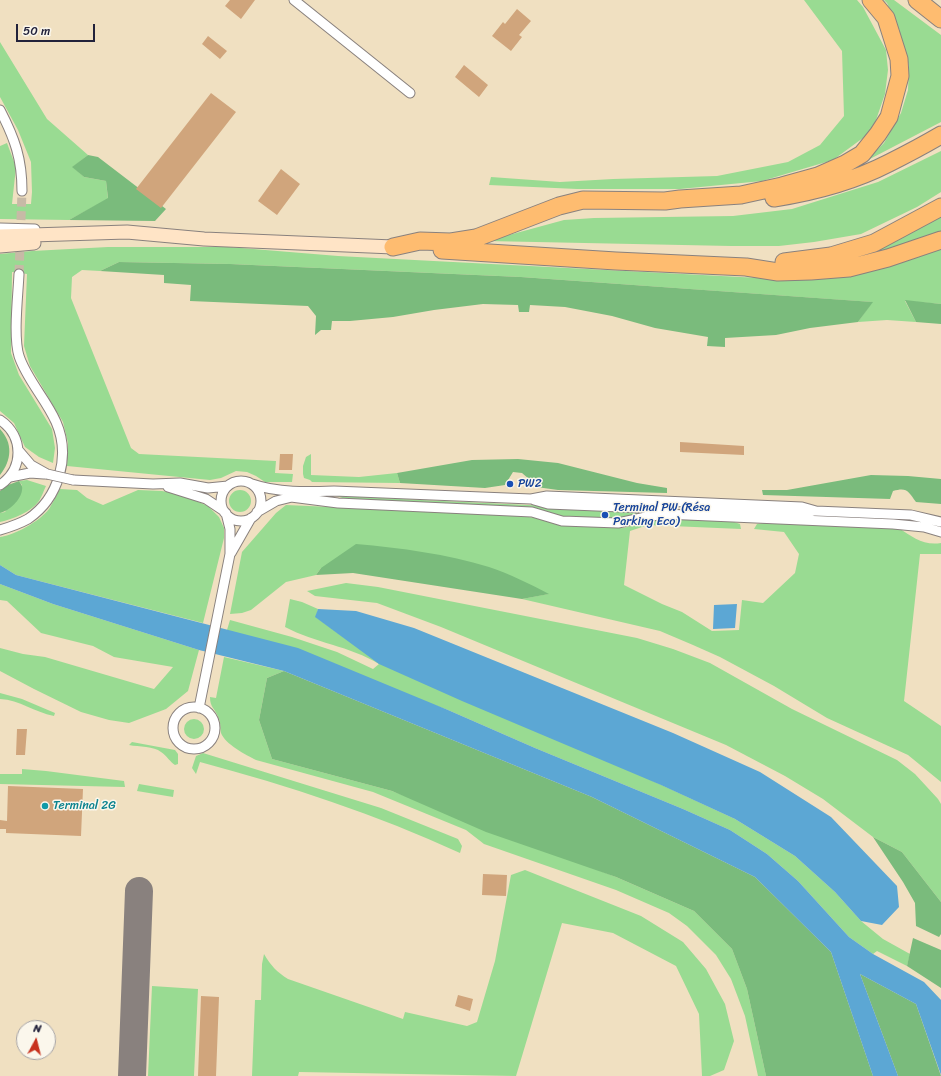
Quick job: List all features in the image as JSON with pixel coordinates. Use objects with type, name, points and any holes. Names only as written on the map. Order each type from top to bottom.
[{"type":"highway","points":[[393,247],[420,241],[451,242],[476,238],[559,206],[583,200],[665,201],[741,194],[782,186],[818,176],[845,164],[862,154],[889,117],[900,76],[899,59],[886,18],[871,0]]},
{"type":"highway","points":[[917,0],[941,19]]},
{"type":"highway","points":[[665,201],[680,205],[738,204],[799,194],[854,178],[888,164],[941,135]]},
{"type":"highway","points":[[746,267],[831,256],[874,243],[941,207]]},
{"type":"highway","points":[[393,247],[616,261],[746,267],[778,272],[849,268],[888,258],[941,240]]},
{"type":"main road","points":[[0,236],[127,232],[204,239],[393,247]]},
{"type":"main road","points":[[0,246],[72,242],[204,239]]},
{"type":"street","points":[[294,0],[410,93]]},
{"type":"street","points":[[0,110],[16,145],[20,161],[22,191]]},
{"type":"street","points":[[0,228],[127,232]]},
{"type":"street","points":[[0,530],[15,526],[28,518],[43,505],[54,488],[62,463],[62,442],[56,421],[25,372],[19,355],[16,338],[19,274]]},
{"type":"street","points":[[0,420],[12,431],[17,441],[19,451],[15,469],[10,477],[0,485]]},
{"type":"street","points":[[19,451],[31,465],[47,474]]},
{"type":"street","points":[[10,477],[30,473],[47,474],[73,480],[153,484],[180,483],[208,488],[228,486],[239,481],[274,490],[310,492],[531,499],[547,496],[802,507],[816,510],[911,515],[941,522]]},
{"type":"street","points":[[153,484],[178,489],[206,499],[235,520],[240,520],[254,515],[276,501],[310,492]]},
{"type":"street","points":[[230,554],[260,507],[260,494],[252,484]]},
{"type":"street","points":[[199,708],[230,554],[230,529],[222,504],[224,492],[228,486]]},
{"type":"street","points":[[291,497],[338,503],[532,512],[562,521],[618,523],[664,514],[893,524],[924,527],[941,532]]},
{"type":"street","points":[[199,708],[211,716],[214,721],[214,735],[207,745],[195,749],[189,749],[183,746],[175,737],[173,732],[175,721],[182,711],[199,708]]},
{"type":"green space","points":[[804,0],[857,0],[863,7],[886,50],[888,70],[885,94],[876,120],[867,135],[833,160],[762,181],[680,189],[577,189],[489,185],[491,177],[560,182],[717,176],[788,162],[820,145],[844,116],[842,51]]},
{"type":"green space","points":[[884,0],[894,0],[941,35],[941,122],[866,161],[884,143],[901,113],[908,90],[909,66],[899,29],[887,3]]},
{"type":"green space","points":[[0,42],[47,119],[88,155],[73,167],[84,177],[106,181],[108,199],[69,220],[0,219],[0,146],[7,143],[16,167],[12,204],[31,204],[32,192],[31,162],[18,130],[0,97]]},
{"type":"green space","points":[[941,151],[941,192],[917,207],[861,234],[779,246],[487,241],[564,220],[594,218],[733,216],[792,209],[878,182]]},
{"type":"green space","points":[[88,155],[98,157],[166,209],[155,221],[69,220],[108,198],[106,181],[84,177],[72,167]]},
{"type":"green space","points":[[941,211],[941,234],[908,245],[838,263]]},
{"type":"green space","points":[[108,247],[229,247],[338,256],[798,280],[851,274],[941,248],[941,304],[905,301],[916,322],[887,320],[858,322],[872,302],[521,277],[230,264],[119,262],[100,271],[82,270],[72,277],[71,298],[131,448],[139,454],[276,461],[275,473],[293,474],[292,482],[265,482],[247,472],[236,471],[221,478],[210,480],[67,466],[68,443],[63,422],[30,366],[24,346],[27,274],[12,272],[11,353],[19,375],[52,429],[55,448],[53,463],[39,457],[25,447],[14,423],[0,411],[0,254]]},
{"type":"green space","points":[[119,262],[230,264],[521,277],[873,302],[858,322],[810,328],[776,335],[725,338],[725,347],[707,346],[708,337],[655,328],[612,316],[565,307],[530,305],[529,312],[519,312],[518,305],[483,304],[393,317],[332,321],[331,330],[321,330],[315,335],[316,316],[308,306],[190,301],[191,285],[164,283],[164,275],[100,271]]},
{"type":"green space","points":[[905,300],[941,304],[941,324],[916,322]]},
{"type":"green space","points":[[0,429],[9,446],[9,458],[0,475]]},
{"type":"green space","points":[[311,454],[311,475],[359,477],[397,473],[400,483],[312,482],[304,478],[303,474],[303,466],[306,457]]},
{"type":"green space","points":[[518,459],[558,463],[637,483],[667,488],[667,493],[558,490],[529,486],[529,479],[522,473],[513,472],[505,485],[485,488],[400,483],[397,473],[472,460]]},
{"type":"green space","points":[[871,475],[941,479],[941,504],[916,502],[907,491],[901,489],[893,491],[890,499],[763,495],[762,490],[787,490]]},
{"type":"green space","points":[[27,480],[46,486],[39,501],[36,505],[21,514],[0,522],[0,513],[5,512],[22,485],[19,481]]},
{"type":"green space","points":[[19,481],[22,488],[19,498],[11,507],[0,513],[0,491],[8,485]]},
{"type":"green space","points":[[60,489],[77,490],[87,498],[103,505],[138,490],[162,491],[182,495],[208,506],[219,517],[224,528],[224,538],[203,623],[16,575],[0,565],[0,537],[20,530],[45,514]]},
{"type":"green space","points":[[236,490],[244,490],[251,497],[251,505],[244,512],[236,512],[229,505],[229,497]]},
{"type":"green space","points":[[337,496],[655,511],[619,519],[562,517],[351,501]]},
{"type":"green space","points":[[286,505],[511,515],[537,518],[560,524],[623,528],[665,517],[734,522],[740,524],[741,529],[648,525],[630,531],[624,585],[682,612],[712,631],[739,630],[742,600],[763,603],[795,573],[799,554],[784,532],[754,529],[757,524],[899,528],[924,542],[935,544],[941,543],[941,554],[920,554],[904,701],[941,726],[941,782],[908,755],[827,718],[774,686],[720,657],[693,645],[660,631],[522,599],[548,594],[321,568],[316,575],[286,582],[251,610],[242,613],[230,614],[242,552],[276,513]]},
{"type":"green space","points":[[356,544],[424,552],[473,562],[505,573],[549,594],[522,599],[353,573],[316,575],[321,568]]},
{"type":"green space","points":[[346,583],[378,587],[637,638],[673,649],[710,663],[792,709],[897,760],[915,774],[941,804],[941,902],[902,852],[873,837],[823,799],[785,776],[726,745],[441,627],[377,603],[315,596],[307,591]]},
{"type":"green space","points":[[0,584],[53,604],[199,650],[188,691],[166,709],[129,723],[109,720],[81,712],[0,671],[0,648],[23,654],[45,657],[154,689],[173,667],[114,657],[93,646],[41,633],[7,601],[0,600]]},
{"type":"green space","points":[[290,599],[302,602],[318,609],[316,617],[346,639],[735,819],[795,856],[835,892],[861,921],[883,939],[910,954],[907,966],[877,951],[873,954],[849,937],[798,881],[767,854],[730,830],[448,710],[227,630],[230,620],[292,637],[337,652],[373,669],[379,664],[356,653],[308,637],[285,627]]},
{"type":"green space","points":[[224,657],[284,671],[267,678],[259,720],[272,759],[392,791],[616,877],[694,911],[732,949],[747,989],[766,1076],[758,1076],[745,1016],[731,979],[716,955],[687,926],[669,913],[616,890],[484,844],[466,830],[373,792],[256,760],[242,752],[231,745],[223,737],[219,719],[210,701],[210,697],[216,698]]},
{"type":"green space","points":[[284,671],[592,797],[755,877],[831,952],[873,1076],[766,1076],[747,989],[732,949],[694,911],[616,877],[486,832],[392,791],[272,759],[259,720],[267,678]]},
{"type":"green space","points":[[0,693],[22,699],[55,713],[54,716],[21,704],[0,699]]},
{"type":"green space","points":[[190,719],[198,719],[204,725],[204,733],[198,739],[190,739],[184,733],[184,725]]},
{"type":"green space","points":[[132,742],[175,750],[178,754],[178,764],[175,765],[158,750],[129,745]]},
{"type":"green space","points":[[203,753],[381,808],[458,839],[462,846],[460,853],[364,813],[266,781],[200,762],[196,774],[192,768],[196,756]]},
{"type":"green space","points":[[22,769],[124,781],[125,787],[0,784],[0,774],[22,774]]},
{"type":"green space","points":[[139,784],[174,790],[173,797],[137,791]]},
{"type":"green space","points":[[873,837],[902,852],[941,902],[941,934],[939,937],[916,926],[915,903]]},
{"type":"green space","points":[[525,870],[641,916],[683,942],[706,969],[725,1004],[734,1041],[724,1070],[710,1076],[702,1076],[699,1014],[676,966],[613,933],[562,923],[516,1076],[299,1072],[298,1076],[252,1076],[255,1000],[261,1000],[262,964],[264,954],[274,968],[288,979],[403,1019],[405,1012],[467,1026],[477,1022],[495,961],[511,875]]},
{"type":"green space","points":[[913,938],[941,950],[941,988],[907,966]]},
{"type":"green space","points":[[860,974],[916,1004],[941,1076],[898,1076]]},
{"type":"green space","points":[[152,986],[198,989],[194,1076],[148,1076]]},
{"type":"water","points":[[0,565],[16,575],[298,648],[730,830],[767,854],[798,881],[849,937],[873,954],[924,982],[941,1000],[941,1075],[916,1004],[860,974],[898,1076],[873,1076],[831,952],[755,877],[592,797],[284,671],[199,650],[53,604],[0,584]]},
{"type":"water","points":[[737,604],[735,628],[713,629],[714,605]]},
{"type":"water","points":[[318,609],[356,611],[414,628],[673,733],[760,772],[831,817],[897,886],[899,907],[882,925],[861,921],[835,892],[795,856],[735,819],[661,785],[462,701],[379,664],[315,617]]},
{"type":"building","points":[[230,0],[255,0],[241,19],[225,6]]},
{"type":"building","points":[[517,9],[531,21],[519,35],[522,37],[511,51],[492,36],[503,22],[505,24]]},
{"type":"building","points":[[208,36],[227,51],[220,59],[202,44]]},
{"type":"building","points":[[464,65],[488,85],[479,97],[455,77]]},
{"type":"building","points":[[211,93],[236,112],[161,208],[136,189]]},
{"type":"building","points":[[281,169],[300,184],[277,215],[258,201]]},
{"type":"building","points":[[680,442],[744,446],[744,455],[680,452]]},
{"type":"building","points":[[280,454],[293,454],[292,470],[279,470]]},
{"type":"building","points":[[17,729],[27,729],[25,755],[16,755]]},
{"type":"building","name":"Terminal 2G","points":[[8,786],[83,789],[81,836],[6,833],[6,829],[0,829],[0,820],[7,821]]},
{"type":"building","points":[[483,874],[507,875],[506,896],[482,895]]},
{"type":"building","points":[[458,995],[473,999],[470,1011],[455,1006]]},
{"type":"building","points":[[201,996],[219,997],[216,1076],[198,1076]]},
{"type":"taxiway","points":[[132,1076],[139,891]]},
{"type":"tunnel","points":[[19,274],[22,191]]},
{"type":"place","name":"PW2","points":[[510,484]]},
{"type":"place","name":"Terminal PW (Résa Parking Eco)","points":[[605,515]]},
{"type":"place","name":"Terminal 2G","points":[[45,806]]}]
